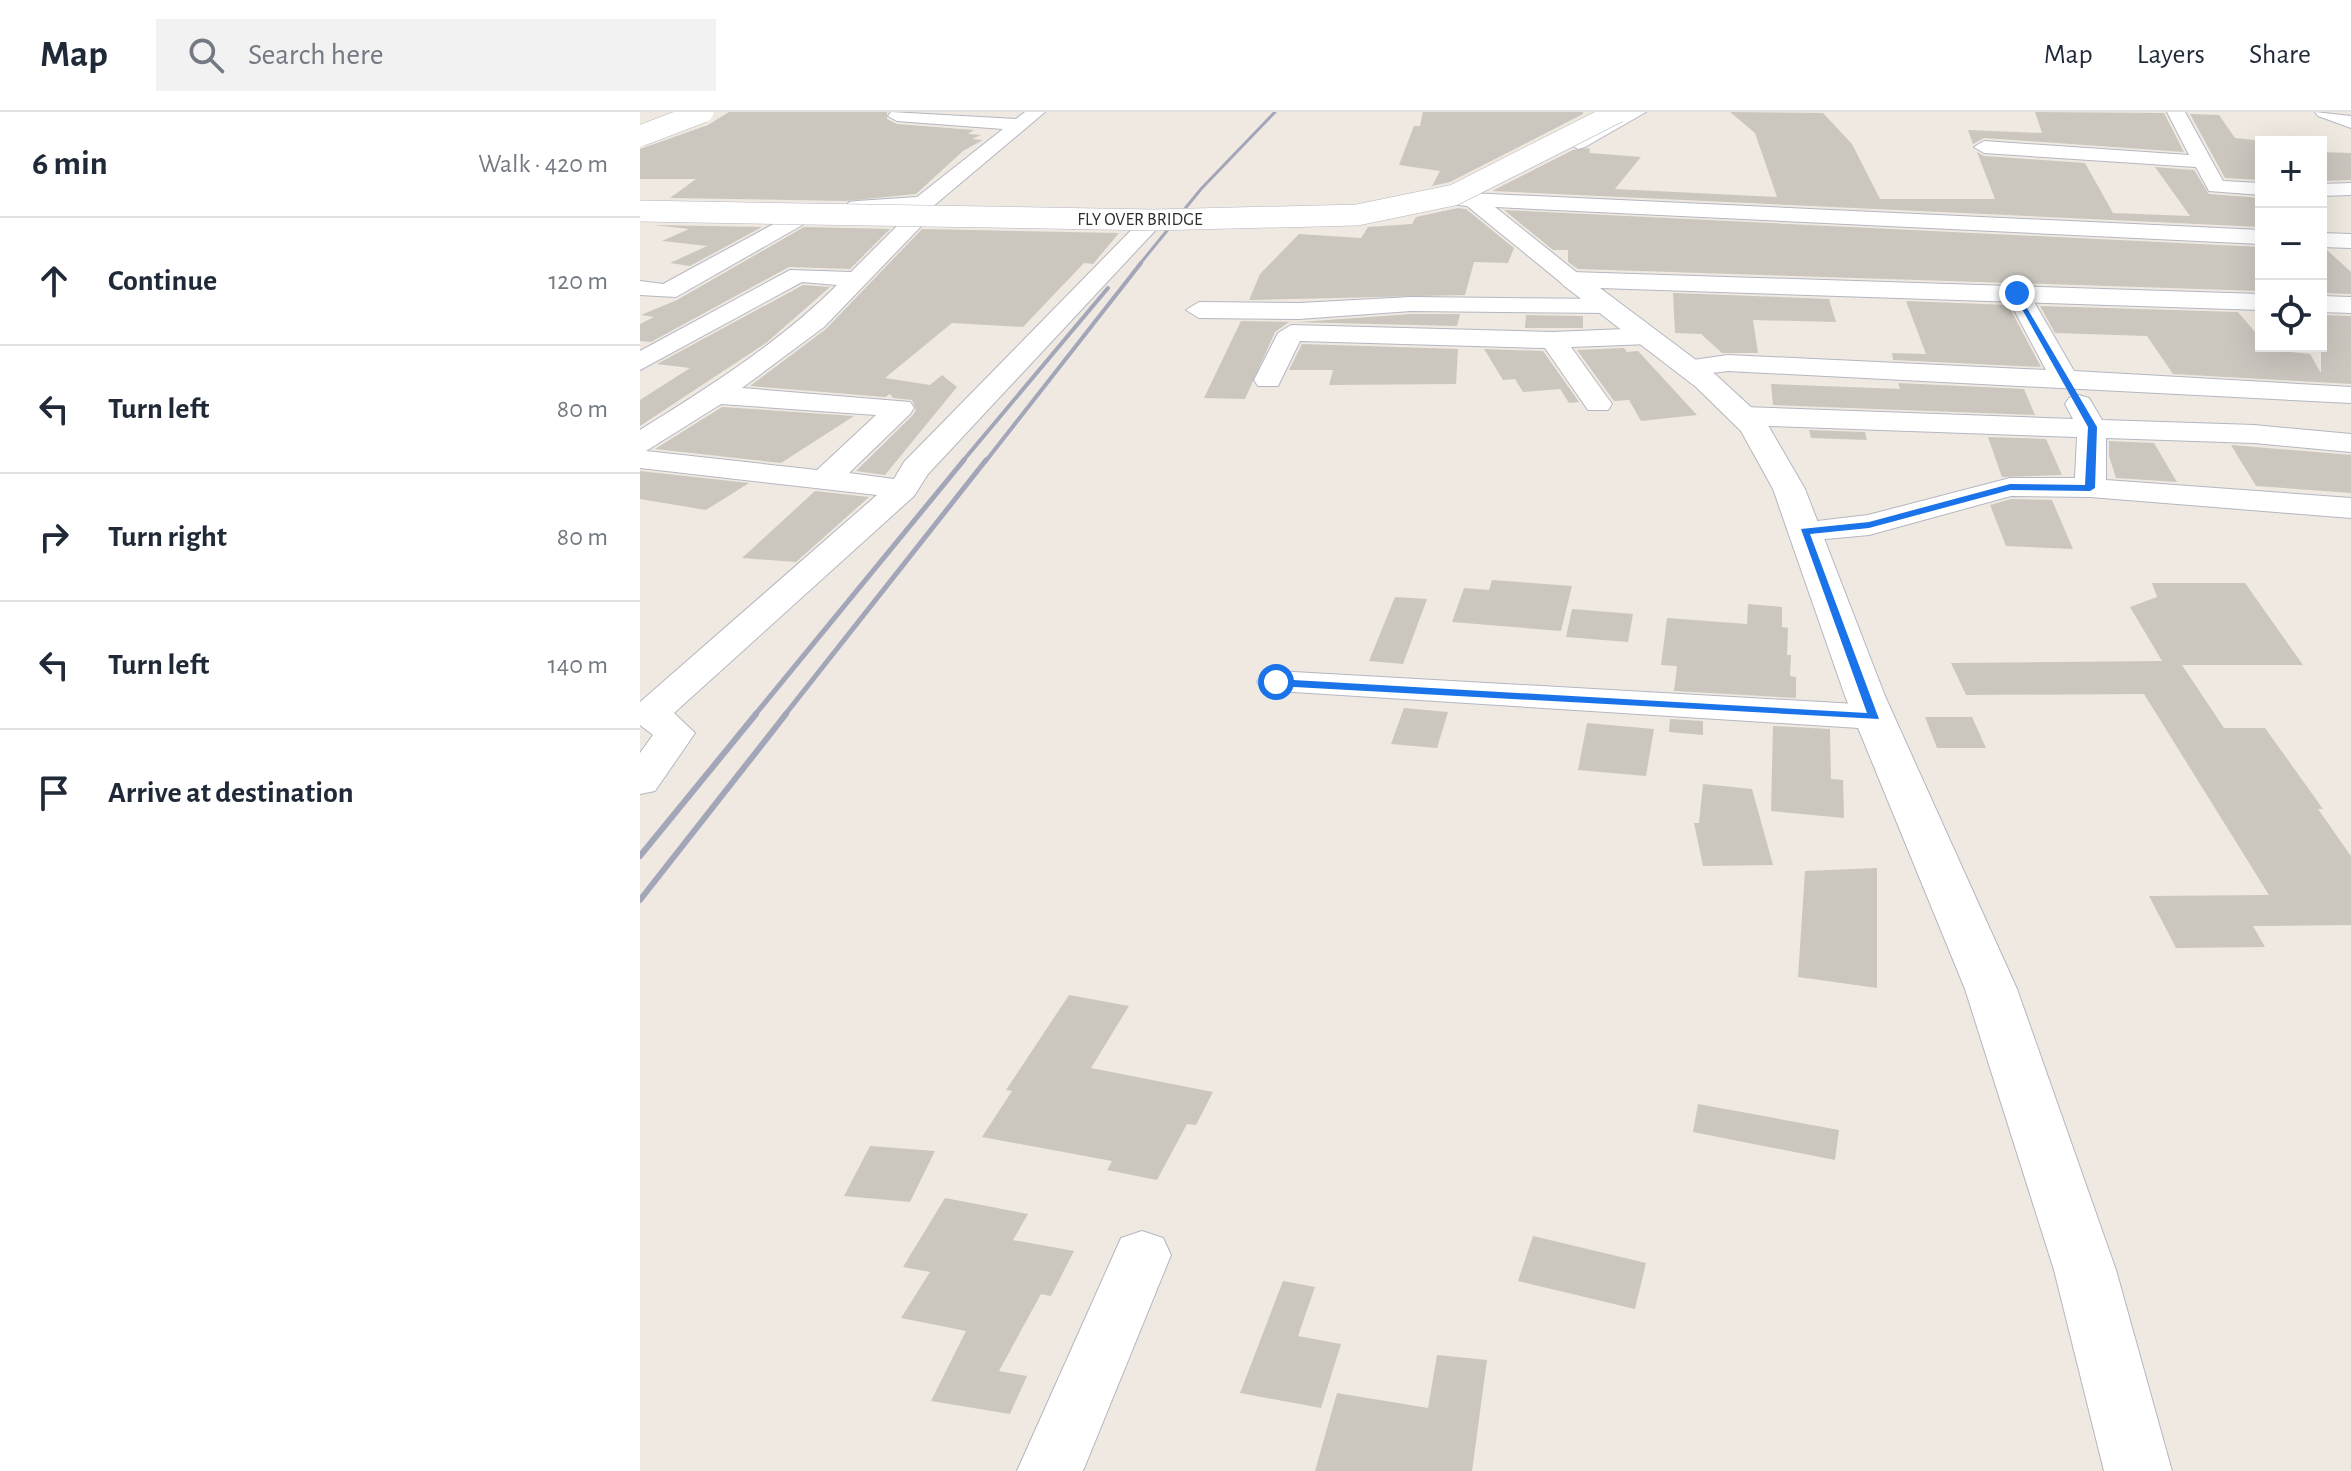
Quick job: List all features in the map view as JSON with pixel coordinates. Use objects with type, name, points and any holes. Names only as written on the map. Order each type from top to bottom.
[{"type":"street","points":[[640,128],[680,112]]},
{"type":"street","points":[[640,139],[703,112]]},
{"type":"street","points":[[640,139],[716,112]]},
{"type":"street","points":[[904,112],[897,116],[1028,119]]},
{"type":"street","name":"FLY OVER BRIDGE","points":[[640,211],[1154,220],[1357,215],[1454,195],[1489,180],[1618,112]]},
{"type":"street","points":[[1637,112],[1466,200],[2255,237]]},
{"type":"street","points":[[2176,112],[2216,187],[2255,189]]},
{"type":"street","points":[[2324,112],[2351,122]]},
{"type":"street","points":[[640,201],[908,206],[923,203],[1028,119]]},
{"type":"street","points":[[640,128],[665,131]]},
{"type":"street","points":[[1984,147],[2203,162]]},
{"type":"street","points":[[2327,190],[2351,189]]},
{"type":"street","points":[[1472,200],[1689,368],[1754,426],[1789,489],[1874,717],[1991,989],[2085,1270],[2138,1471]]},
{"type":"street","points":[[640,288],[667,292],[803,215]]},
{"type":"street","points":[[640,443],[715,395],[815,322],[918,218]]},
{"type":"street","points":[[640,782],[675,733],[650,714],[903,489],[915,469],[1154,220]]},
{"type":"street","points":[[2327,240],[2351,241]]},
{"type":"street","points":[[640,362],[798,275],[859,280]]},
{"type":"street","points":[[1572,280],[2255,302]]},
{"type":"street","points":[[2017,293],[2092,427],[2090,488]]},
{"type":"street","points":[[1199,310],[1313,310],[1411,304],[1610,306]]},
{"type":"street","points":[[1393,336],[1411,304]]},
{"type":"street","points":[[2327,304],[2351,305]]},
{"type":"street","points":[[1268,380],[1291,333],[1553,340],[1649,336]]},
{"type":"street","points":[[1553,340],[1598,404]]},
{"type":"street","points":[[640,344],[769,357]]},
{"type":"street","points":[[1689,368],[1728,363],[2351,395]]},
{"type":"street","points":[[715,395],[900,408],[825,479]]},
{"type":"street","points":[[1743,416],[2254,434],[2351,443]]},
{"type":"street","points":[[640,459],[903,489]]},
{"type":"street","points":[[1804,531],[1869,525],[2010,487],[2090,488],[2351,508]]},
{"type":"street","points":[[1276,682],[1874,717]]},
{"type":"street","points":[[1050,1471],[1142,1255]]},
{"type":"building","points":[[729,112],[887,112],[887,119],[897,124],[974,130],[968,134],[981,135],[972,139],[983,140],[963,151],[916,194],[846,201],[670,198],[696,179],[640,179],[640,149],[708,125]]},
{"type":"building","points":[[1423,112],[1583,114],[1450,182],[1432,186],[1440,171],[1399,165],[1414,126],[1420,126]]},
{"type":"building","points":[[1730,112],[1823,113],[1852,144],[1880,199],[1995,199],[1977,152],[1984,156],[2085,163],[2113,213],[2190,216],[2155,167],[2194,170],[2209,194],[2255,198],[2255,227],[1492,191],[1573,150],[1589,148],[1590,153],[1641,157],[1615,189],[1777,197],[1755,133]]},
{"type":"building","points":[[2035,112],[2164,113],[2184,152],[1984,138],[1973,144],[1968,130],[2042,133]]},
{"type":"building","points":[[2190,114],[2219,115],[2235,138],[2255,140],[2255,180],[2225,178]]},
{"type":"building","points":[[2327,152],[2351,153],[2351,180],[2327,181]]},
{"type":"building","points":[[1466,209],[1514,248],[1508,263],[1474,262],[1465,295],[1249,300],[1260,274],[1299,234],[1361,238],[1368,227],[1412,224],[1416,217]]},
{"type":"building","points":[[1504,210],[2255,247],[2255,291],[1578,269],[1568,262],[1568,250],[1553,250]]},
{"type":"building","points":[[654,225],[762,227],[690,266],[670,263],[707,246],[662,241],[689,229]]},
{"type":"building","points":[[804,227],[890,229],[850,269],[789,267],[651,342],[640,341],[640,324],[654,317],[641,315],[677,300]]},
{"type":"building","points":[[922,229],[1119,233],[1093,264],[1084,263],[1023,327],[952,323],[885,378],[930,385],[942,375],[957,387],[885,475],[856,471],[912,416],[916,410],[912,400],[893,398],[890,394],[885,397],[750,386],[826,329]]},
{"type":"building","points":[[2327,250],[2351,272],[2351,294],[2327,293]]},
{"type":"building","points":[[803,285],[830,287],[766,343],[640,426],[640,400],[690,368],[657,364]]},
{"type":"building","points":[[1673,293],[1829,299],[1836,322],[1753,320],[1758,353],[1722,353],[1701,334],[1675,333]]},
{"type":"building","points":[[1906,301],[2008,305],[2041,367],[1893,360],[1892,353],[1926,354]]},
{"type":"building","points":[[2040,306],[2238,312],[2255,332],[2255,352],[2310,354],[2321,373],[2321,352],[2327,352],[2327,315],[2351,316],[2351,384],[2173,374],[2147,336],[2055,333]]},
{"type":"building","points":[[1411,314],[1460,314],[1457,326],[1289,322],[1275,332],[1245,399],[1204,398],[1241,321],[1299,322]]},
{"type":"building","points":[[1526,315],[1583,316],[1583,328],[1525,328]]},
{"type":"building","points":[[1302,344],[1458,349],[1456,384],[1329,385],[1333,370],[1289,370]]},
{"type":"building","points":[[1624,348],[1627,352],[1638,351],[1697,415],[1641,421],[1629,400],[1614,401],[1577,350]]},
{"type":"building","points":[[1484,349],[1543,351],[1579,402],[1569,403],[1560,389],[1523,392],[1515,379],[1503,380]]},
{"type":"building","points":[[1898,383],[2024,389],[2035,415],[1773,405],[1771,384],[1900,389]]},
{"type":"building","points":[[722,407],[854,416],[781,463],[655,449]]},
{"type":"building","points":[[1809,430],[1865,432],[1867,440],[1811,438]]},
{"type":"building","points":[[1988,437],[2046,439],[2062,475],[2002,477]]},
{"type":"building","points":[[2109,441],[2154,443],[2177,482],[2116,478],[2109,456]]},
{"type":"building","points":[[2231,445],[2351,455],[2351,493],[2256,486]]},
{"type":"building","points":[[640,471],[749,483],[706,510],[640,499]]},
{"type":"building","points":[[815,491],[869,497],[796,562],[742,558]]},
{"type":"building","points":[[2011,499],[2052,500],[2073,549],[2006,546],[1990,505]]},
{"type":"building","points":[[1492,580],[1572,586],[1561,631],[1452,622],[1464,588],[1489,590]]},
{"type":"building","points":[[2152,583],[2245,583],[2303,665],[2182,665],[2224,728],[2265,728],[2323,809],[2318,809],[2351,856],[2351,925],[2253,926],[2265,947],[2176,948],[2149,896],[2269,895],[2144,694],[1966,695],[1951,663],[2162,661],[2130,607],[2157,597]]},
{"type":"building","points":[[1395,597],[1427,599],[1403,664],[1369,661]]},
{"type":"building","points":[[1748,604],[1782,607],[1782,627],[1788,628],[1790,676],[1796,677],[1796,698],[1674,691],[1677,666],[1661,665],[1667,618],[1747,624]]},
{"type":"building","points":[[1572,609],[1633,614],[1628,642],[1566,637]]},
{"type":"building","points":[[1404,708],[1448,712],[1437,748],[1391,744]]},
{"type":"building","points":[[1925,717],[1972,717],[1986,748],[1937,748]]},
{"type":"building","points":[[1670,719],[1703,721],[1703,735],[1669,732]]},
{"type":"building","points":[[1587,723],[1654,729],[1646,776],[1578,770]]},
{"type":"building","points":[[1773,726],[1830,729],[1831,779],[1843,780],[1844,818],[1771,811]]},
{"type":"building","points":[[1703,784],[1752,789],[1773,865],[1703,866],[1694,823],[1699,823]]},
{"type":"building","points":[[1877,868],[1877,988],[1798,977],[1805,871]]},
{"type":"building","points":[[1069,995],[1129,1006],[1091,1068],[1213,1092],[1196,1125],[1187,1124],[1157,1180],[1107,1170],[1112,1161],[982,1137],[1012,1091],[1006,1090]]},
{"type":"building","points":[[1698,1104],[1839,1130],[1835,1160],[1693,1132]]},
{"type":"building","points":[[870,1146],[935,1151],[910,1202],[844,1196]]},
{"type":"building","points":[[945,1198],[1028,1214],[1013,1240],[1074,1251],[1051,1296],[1041,1294],[999,1371],[1027,1376],[1010,1414],[931,1401],[966,1331],[901,1318],[930,1272],[903,1267]]},
{"type":"building","points":[[1533,1236],[1646,1263],[1635,1309],[1518,1281]]},
{"type":"building","points":[[1283,1281],[1315,1287],[1298,1336],[1341,1344],[1321,1408],[1240,1393]]},
{"type":"building","points":[[1437,1355],[1487,1360],[1472,1471],[1315,1471],[1337,1393],[1428,1408]]},
{"type":"railway","points":[[1139,265],[1201,189],[1275,112]]},
{"type":"railway","points":[[985,462],[1141,263]]},
{"type":"railway","points":[[962,462],[1108,288]]},
{"type":"railway","points":[[754,716],[964,460]]},
{"type":"railway","points":[[784,716],[986,460]]},
{"type":"railway","points":[[640,856],[756,714]]},
{"type":"railway","points":[[640,900],[786,714]]},
{"type":"route","points":[[1276,682],[1874,717],[1804,531],[1869,525],[2010,487],[2090,488],[2092,427],[2017,293]]}]
